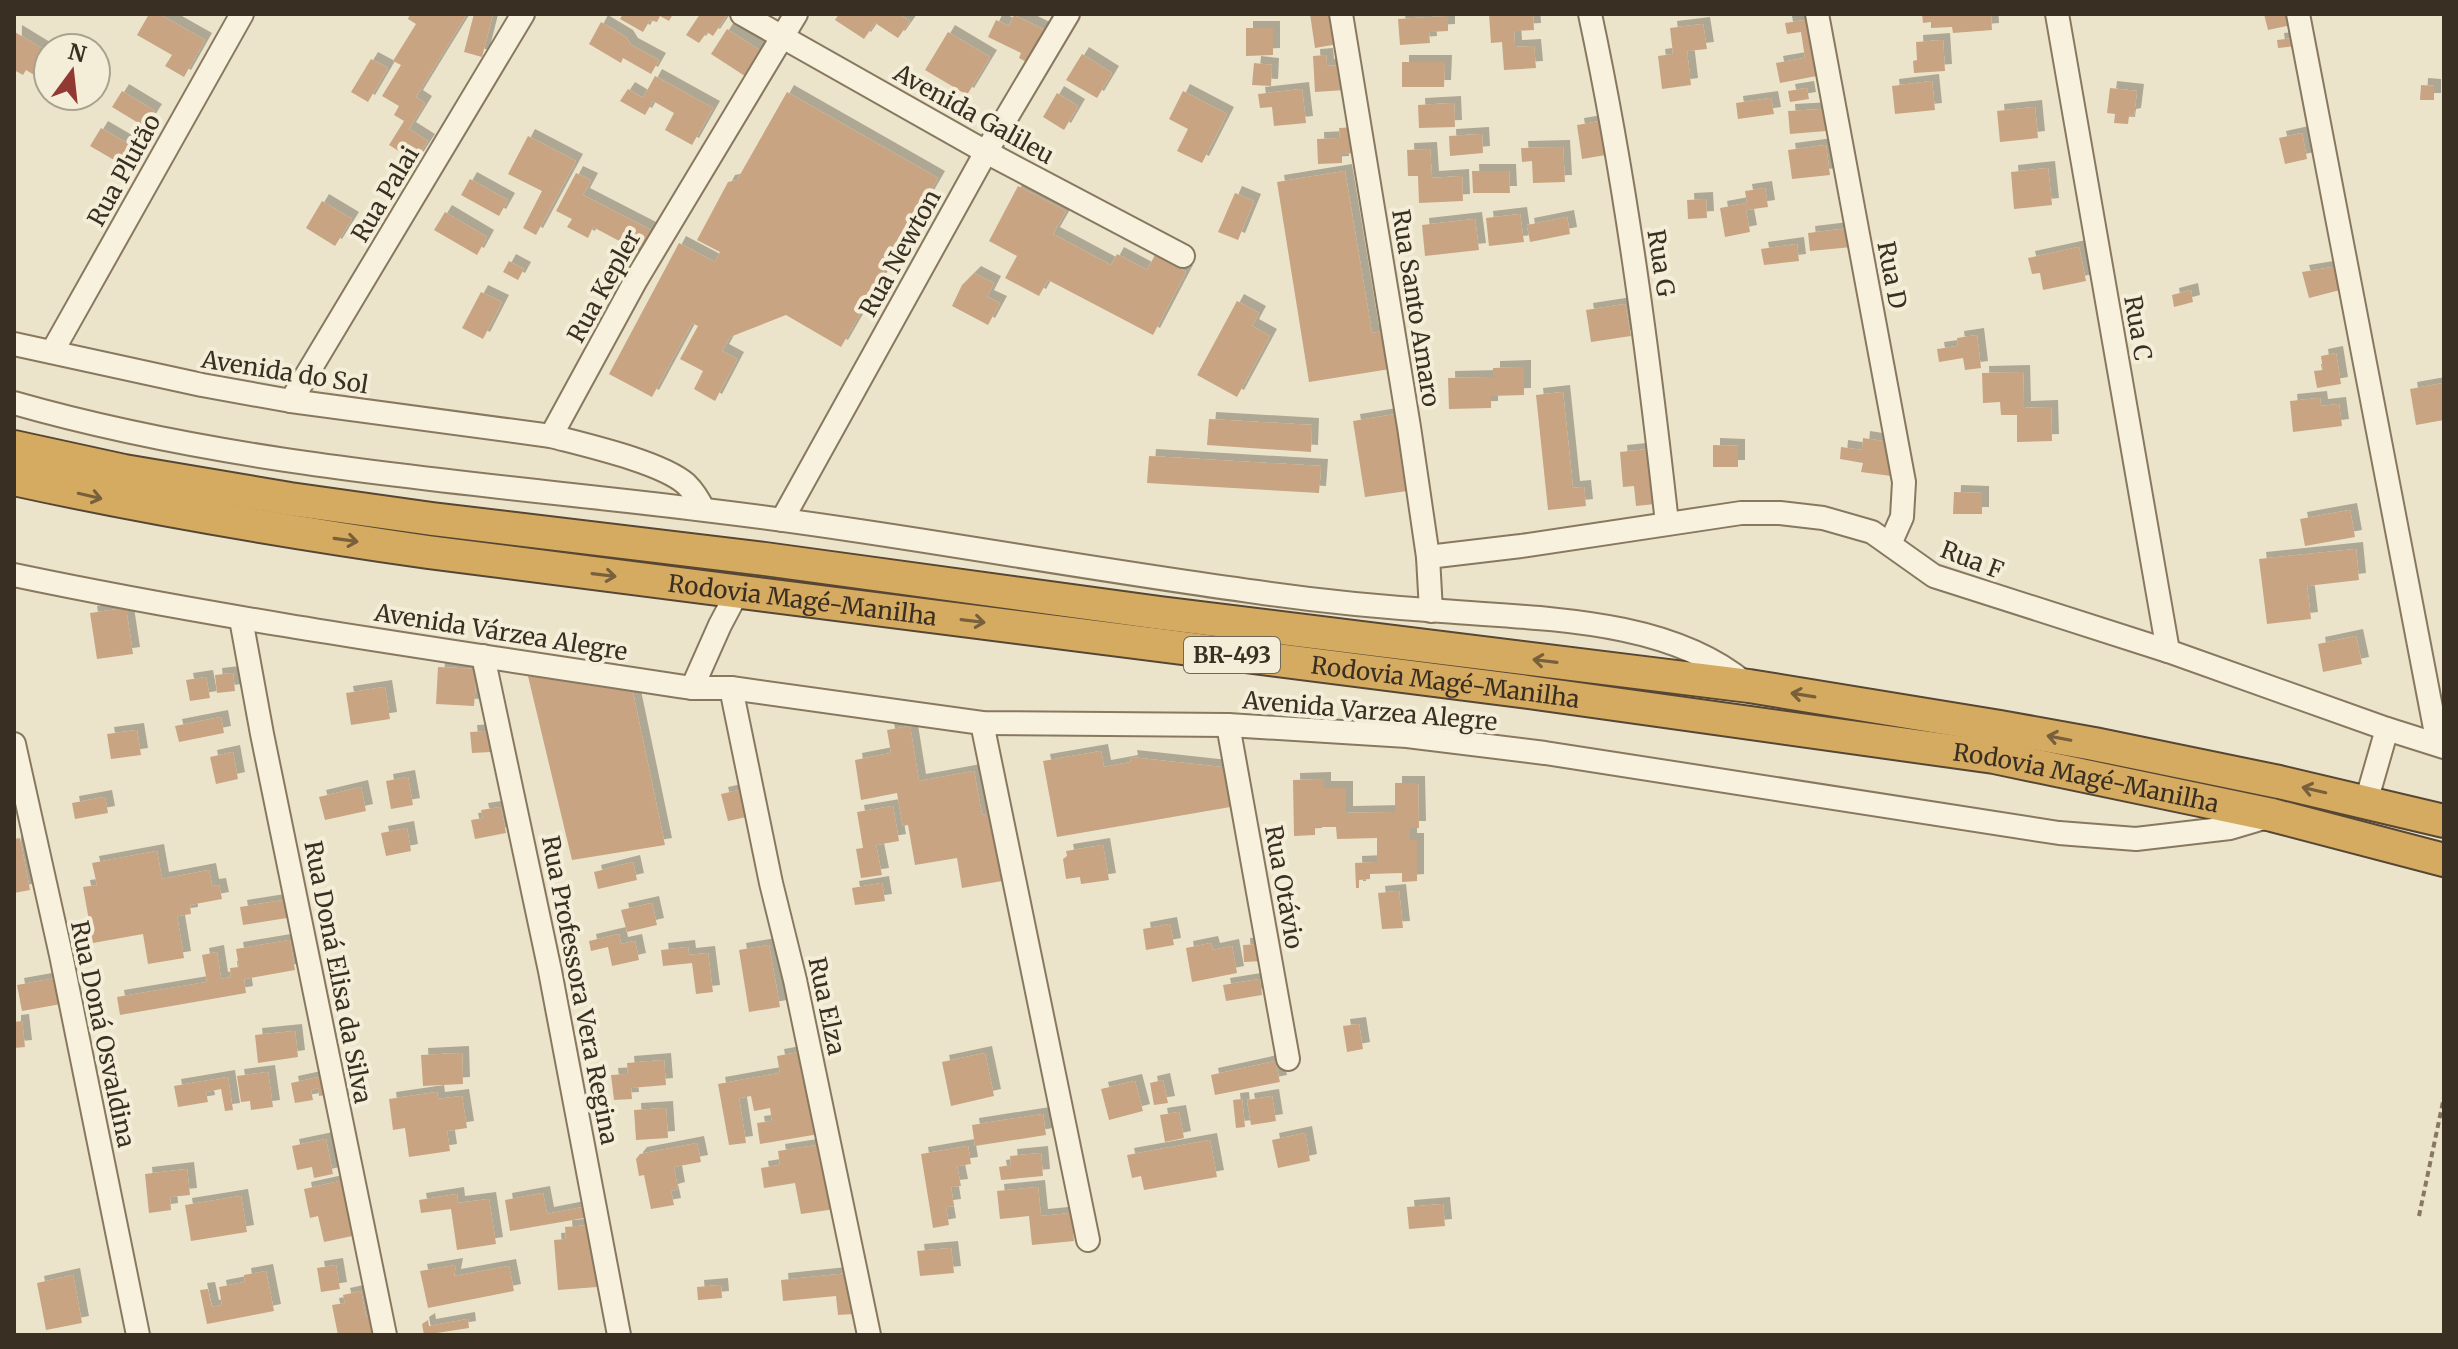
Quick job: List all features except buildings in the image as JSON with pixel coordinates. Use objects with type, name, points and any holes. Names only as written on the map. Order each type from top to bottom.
[{"type":"highway","name":"Rodovia Magé-Manilha","points":[[14,447],[124,471],[432,519],[1749,686],[2094,744],[2444,821]]},
{"type":"highway","name":"Rodovia Magé-Manilha","points":[[14,479],[117,502],[299,534],[1543,694],[1994,757],[2272,815],[2444,860]]},
{"type":"street","name":"Rua Plutão","points":[[52,352],[242,14]]},
{"type":"street","name":"Rua Palai","points":[[291,401],[523,14]]},
{"type":"street","name":"Avenida Galileu","points":[[742,14],[986,152],[1183,256]]},
{"type":"street","name":"Rua Kepler","points":[[551,436],[636,280],[796,14]]},
{"type":"street","name":"Rua Newton","points":[[782,520],[986,152],[1068,14]]},
{"type":"street","name":"Rua Santo Amaro","points":[[1341,14],[1395,338],[1428,557],[1431,611]]},
{"type":"street","name":"Rua G","points":[[1590,14],[1609,106],[1645,327],[1667,523]]},
{"type":"street","name":"Rua D","points":[[1817,14],[1904,482],[1902,517],[1890,544]]},
{"type":"street","name":"Rua C","points":[[2057,14],[2168,651]]},
{"type":"street","points":[[2298,14],[2441,745]]},
{"type":"street","name":"Avenida do Sol","points":[[14,344],[291,401],[551,436]]},
{"type":"street","points":[[14,403],[184,442],[334,466],[703,509],[1261,593],[1600,627],[1675,642],[1710,658],[1749,686]]},
{"type":"street","points":[[551,436],[667,472],[693,491],[703,509]]},
{"type":"street","name":"Rua F","points":[[1428,557],[1741,513],[1823,518],[1872,532],[1934,576],[2168,651],[2387,729],[2441,745]]},
{"type":"street","name":"Avenida Várzea Alegre","points":[[14,575],[241,619],[692,688],[731,688],[982,723]]},
{"type":"street","points":[[692,688],[738,591]]},
{"type":"street","name":"Rua Doná Elisa da Silva","points":[[241,619],[385,1335]]},
{"type":"street","name":"Rua Professora Vera Regina","points":[[483,656],[554,987],[619,1335]]},
{"type":"street","name":"Rua Elza","points":[[731,688],[869,1335]]},
{"type":"street","points":[[982,723],[1088,1240]]},
{"type":"street","name":"Avenida Varzea Alegre","points":[[982,723],[1228,725],[1407,736],[1545,753],[2059,833],[2105,837],[2136,839],[2185,834],[2230,828],[2272,815]]},
{"type":"street","name":"Rua Otávio","points":[[1228,725],[1288,1059]]},
{"type":"street","points":[[2366,802],[2387,729]]},
{"type":"street","name":"Rua Doná Osvaldina","points":[[14,744],[61,955],[138,1335]]},
{"type":"path","points":[[2419,1216],[2444,1097]]}]
